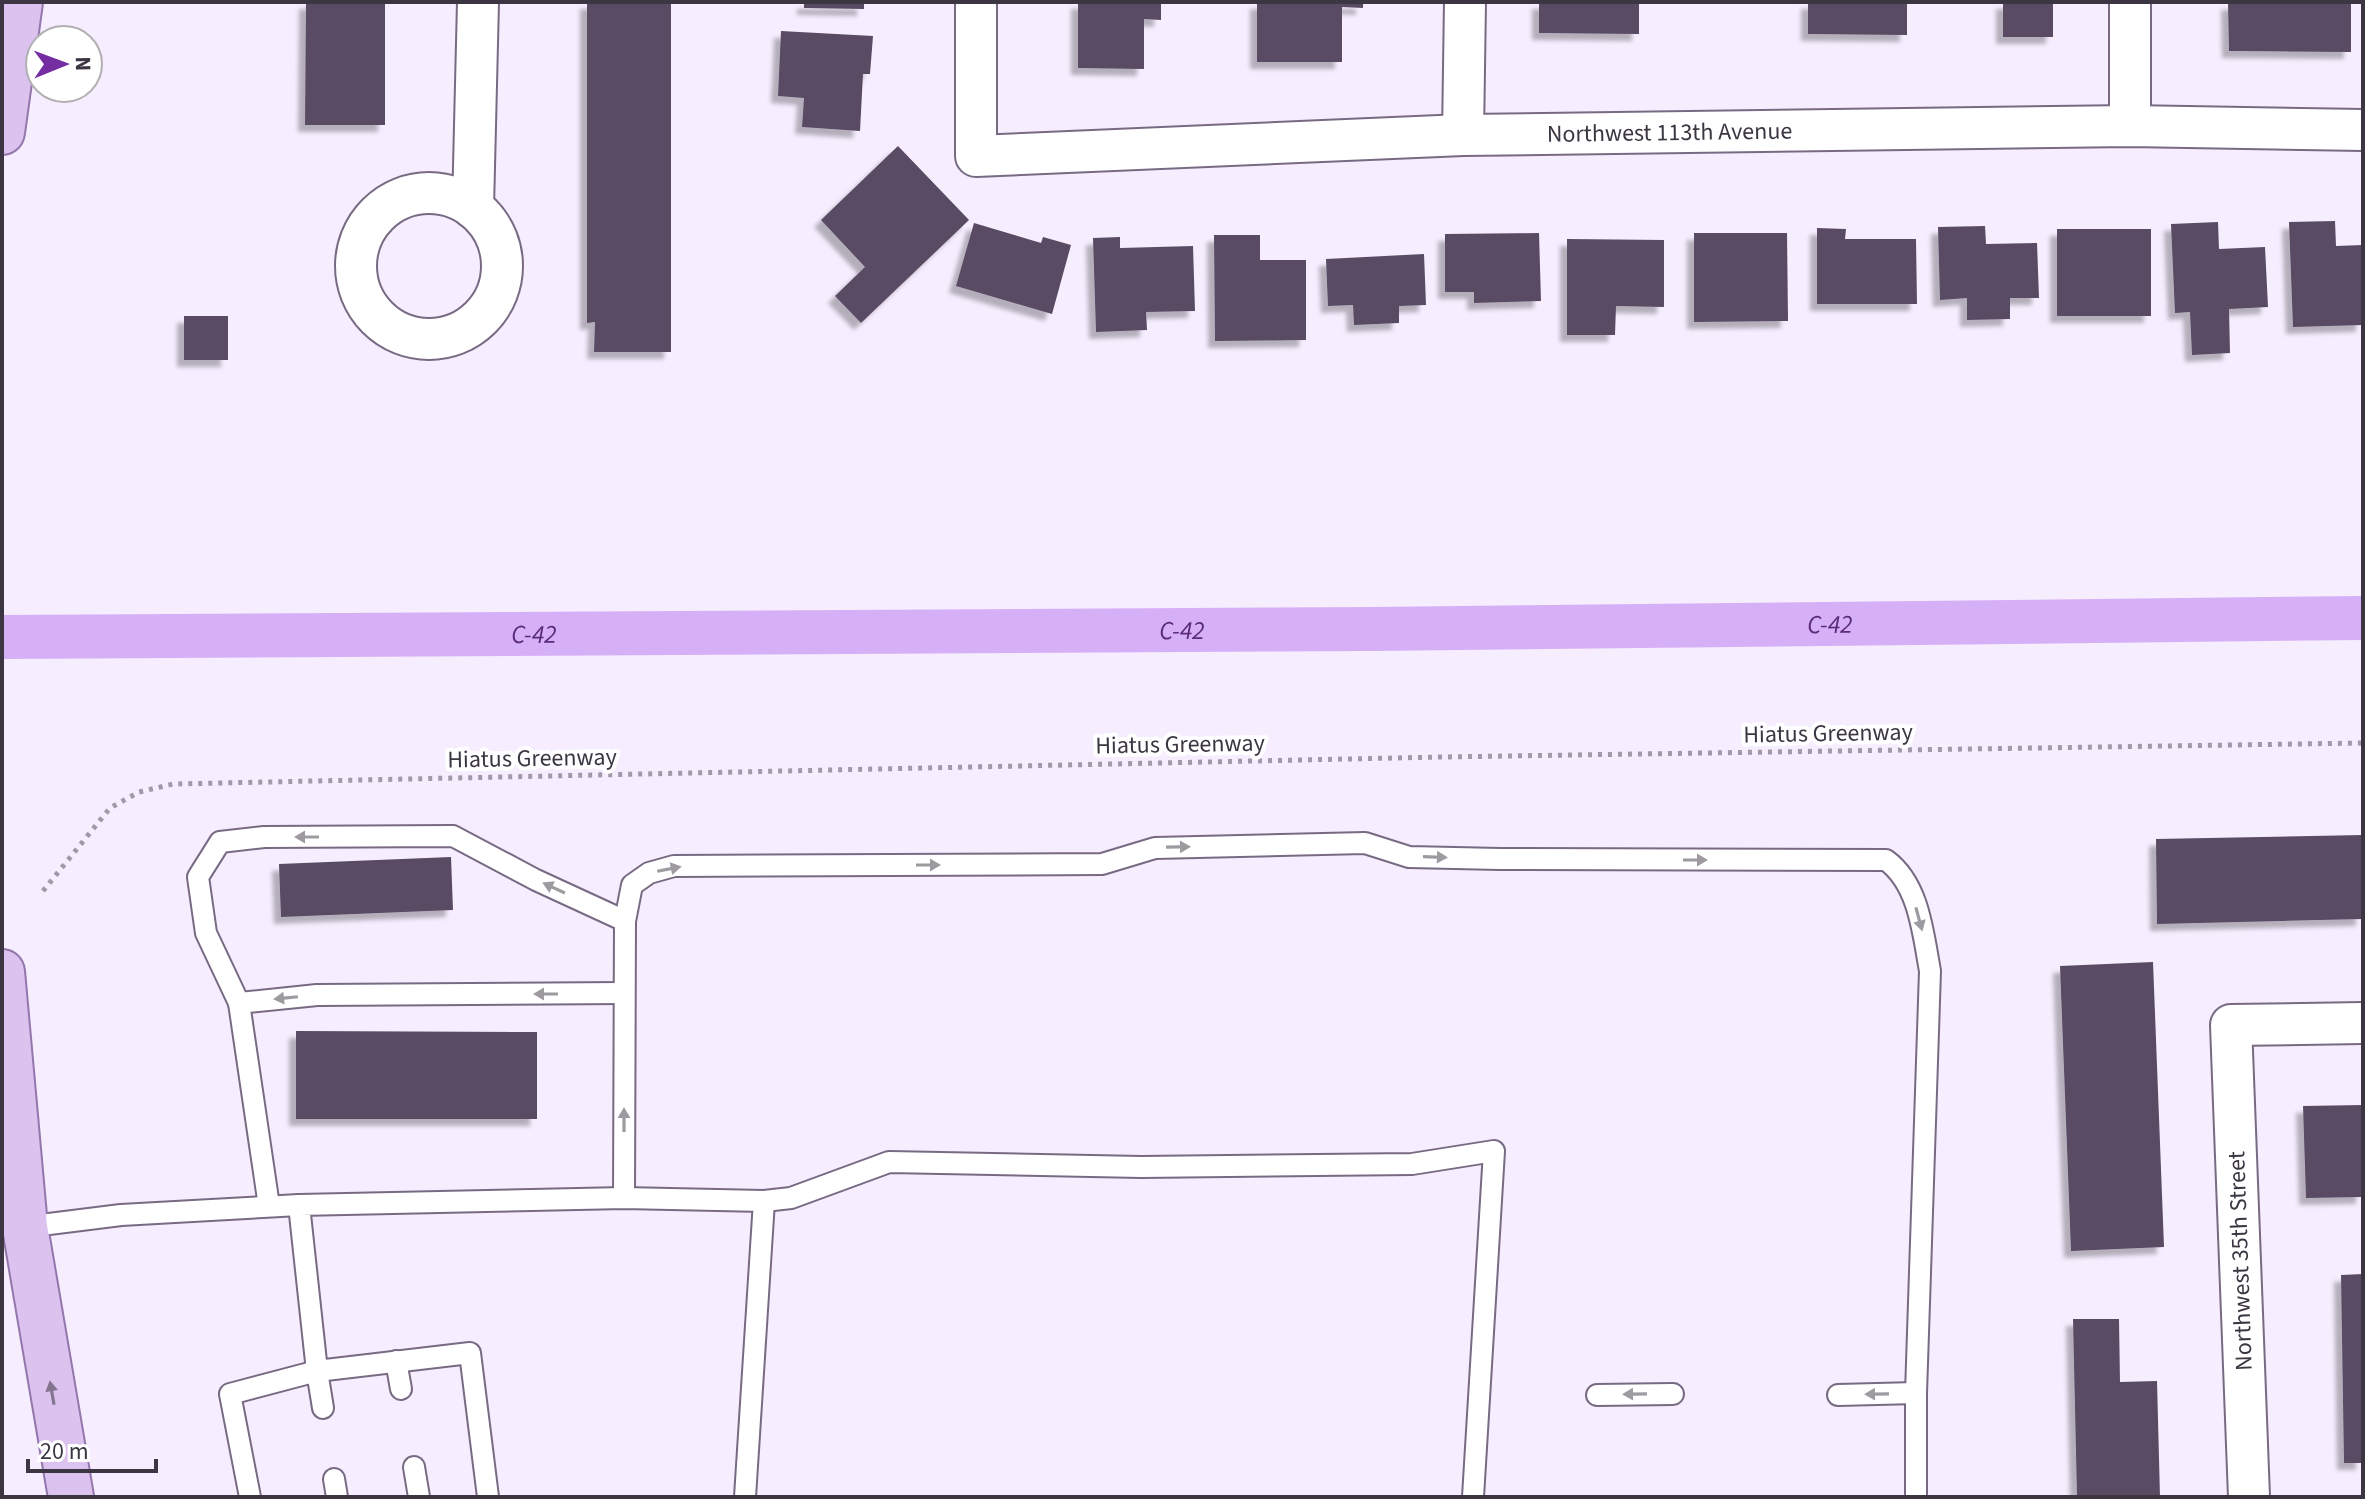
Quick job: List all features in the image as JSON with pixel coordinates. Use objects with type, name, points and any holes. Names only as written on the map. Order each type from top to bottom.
[{"type":"main road","points":[[2,132],[20,2]]},
{"type":"main road","points":[[2,972],[25,1227],[71,1497]]},
{"type":"street","points":[[473,208],[478,2]]},
{"type":"street","name":"Northwest 113th Avenue","points":[[976,2],[976,156],[1463,135],[2130,126],[2363,130]]},
{"type":"street","points":[[1463,135],[1465,2]]},
{"type":"street","points":[[2130,2],[2130,126]]},
{"type":"street","name":"Northwest 35th Street","points":[[2249,1497],[2231,1025],[2363,1023]]},
{"type":"lane","points":[[269,1206],[239,1003],[206,933],[198,877],[220,842],[264,837],[453,836],[536,880],[625,921]]},
{"type":"lane","points":[[624,1198],[625,921],[632,885],[649,873],[674,866],[1102,864],[1155,848],[1365,843],[1409,857],[1886,860],[1900,870],[1920,915],[1930,971],[1916,1393],[1916,1497]]},
{"type":"lane","points":[[239,1003],[317,995],[624,993]]},
{"type":"lane","points":[[25,1227],[121,1215],[269,1206],[624,1198],[764,1201],[791,1198],[889,1162],[1141,1167],[1412,1164],[1494,1151],[1473,1497]]},
{"type":"lane","points":[[745,1497],[764,1201]]},
{"type":"lane","points":[[299,1205],[323,1408]]},
{"type":"lane","points":[[250,1497],[230,1394],[317,1371],[470,1353],[488,1497]]},
{"type":"lane","points":[[396,1361],[401,1389]]},
{"type":"lane","points":[[1838,1395],[1916,1393]]},
{"type":"lane","points":[[1597,1395],[1673,1394]]},
{"type":"lane","points":[[414,1467],[419,1497]]},
{"type":"path","name":"Hiatus Greenway","points":[[43,891],[110,808],[139,792],[173,784],[1441,757],[2363,743]]},
{"type":"building","points":[[306,2],[385,2],[385,125],[305,125]]},
{"type":"building","points":[[587,2],[671,2],[671,352],[594,352],[595,322],[587,323]]},
{"type":"building","points":[[804,2],[864,2],[864,9],[804,8]]},
{"type":"building","points":[[1078,2],[1161,2],[1161,20],[1144,19],[1144,69],[1078,68]]},
{"type":"building","points":[[1257,2],[1363,2],[1363,8],[1342,7],[1342,62],[1257,62]]},
{"type":"building","points":[[1539,2],[1639,2],[1639,34],[1539,33]]},
{"type":"building","points":[[1808,2],[1907,2],[1907,35],[1808,34]]},
{"type":"building","points":[[2003,2],[2053,2],[2053,37],[2003,37]]},
{"type":"building","points":[[2351,2],[2351,52],[2229,51],[2228,3]]},
{"type":"building","points":[[781,31],[873,36],[870,74],[863,74],[860,131],[802,127],[804,98],[778,96]]},
{"type":"building","points":[[898,146],[969,220],[861,323],[835,296],[865,267],[821,220]]},
{"type":"building","points":[[2335,221],[2336,246],[2363,245],[2363,325],[2293,327],[2289,222]]},
{"type":"building","points":[[2218,222],[2219,249],[2265,247],[2268,307],[2229,309],[2230,353],[2192,355],[2190,312],[2175,313],[2171,224]]},
{"type":"building","points":[[974,223],[1041,243],[1043,237],[1071,245],[1052,314],[956,286]]},
{"type":"building","points":[[1985,226],[1986,244],[2037,243],[2039,298],[2010,298],[2010,319],[1967,320],[1967,298],[1940,300],[1938,227]]},
{"type":"building","points":[[1817,228],[1846,229],[1845,239],[1916,239],[1917,304],[1817,304]]},
{"type":"building","points":[[2057,229],[2151,229],[2151,316],[2057,316]]},
{"type":"building","points":[[1539,233],[1541,301],[1474,303],[1474,292],[1445,292],[1445,234]]},
{"type":"building","points":[[1694,233],[1787,233],[1788,321],[1694,322]]},
{"type":"building","points":[[1214,235],[1260,235],[1260,260],[1306,260],[1306,340],[1215,341]]},
{"type":"building","points":[[1120,237],[1120,248],[1193,246],[1195,311],[1146,312],[1147,330],[1096,332],[1093,238]]},
{"type":"building","points":[[1567,239],[1664,240],[1664,307],[1616,306],[1615,335],[1567,335]]},
{"type":"building","points":[[1424,254],[1426,305],[1399,306],[1399,323],[1354,325],[1353,305],[1328,306],[1326,259]]},
{"type":"building","points":[[184,316],[228,316],[228,360],[184,360]]},
{"type":"building","points":[[2363,835],[2363,919],[2157,924],[2156,839]]},
{"type":"building","points":[[451,857],[453,910],[281,917],[279,864]]},
{"type":"building","points":[[2153,962],[2164,1247],[2071,1251],[2060,966]]},
{"type":"building","points":[[296,1031],[537,1032],[537,1119],[296,1119]]},
{"type":"building","points":[[2363,1105],[2363,1197],[2306,1198],[2303,1106]]},
{"type":"building","points":[[2363,1274],[2363,1463],[2344,1463],[2341,1275]]},
{"type":"building","points":[[2073,1319],[2119,1319],[2120,1382],[2157,1381],[2160,1497],[2077,1497]]},
{"type":"waterway","name":"C-42","points":[[2,637],[1373,629],[2363,618]]}]
